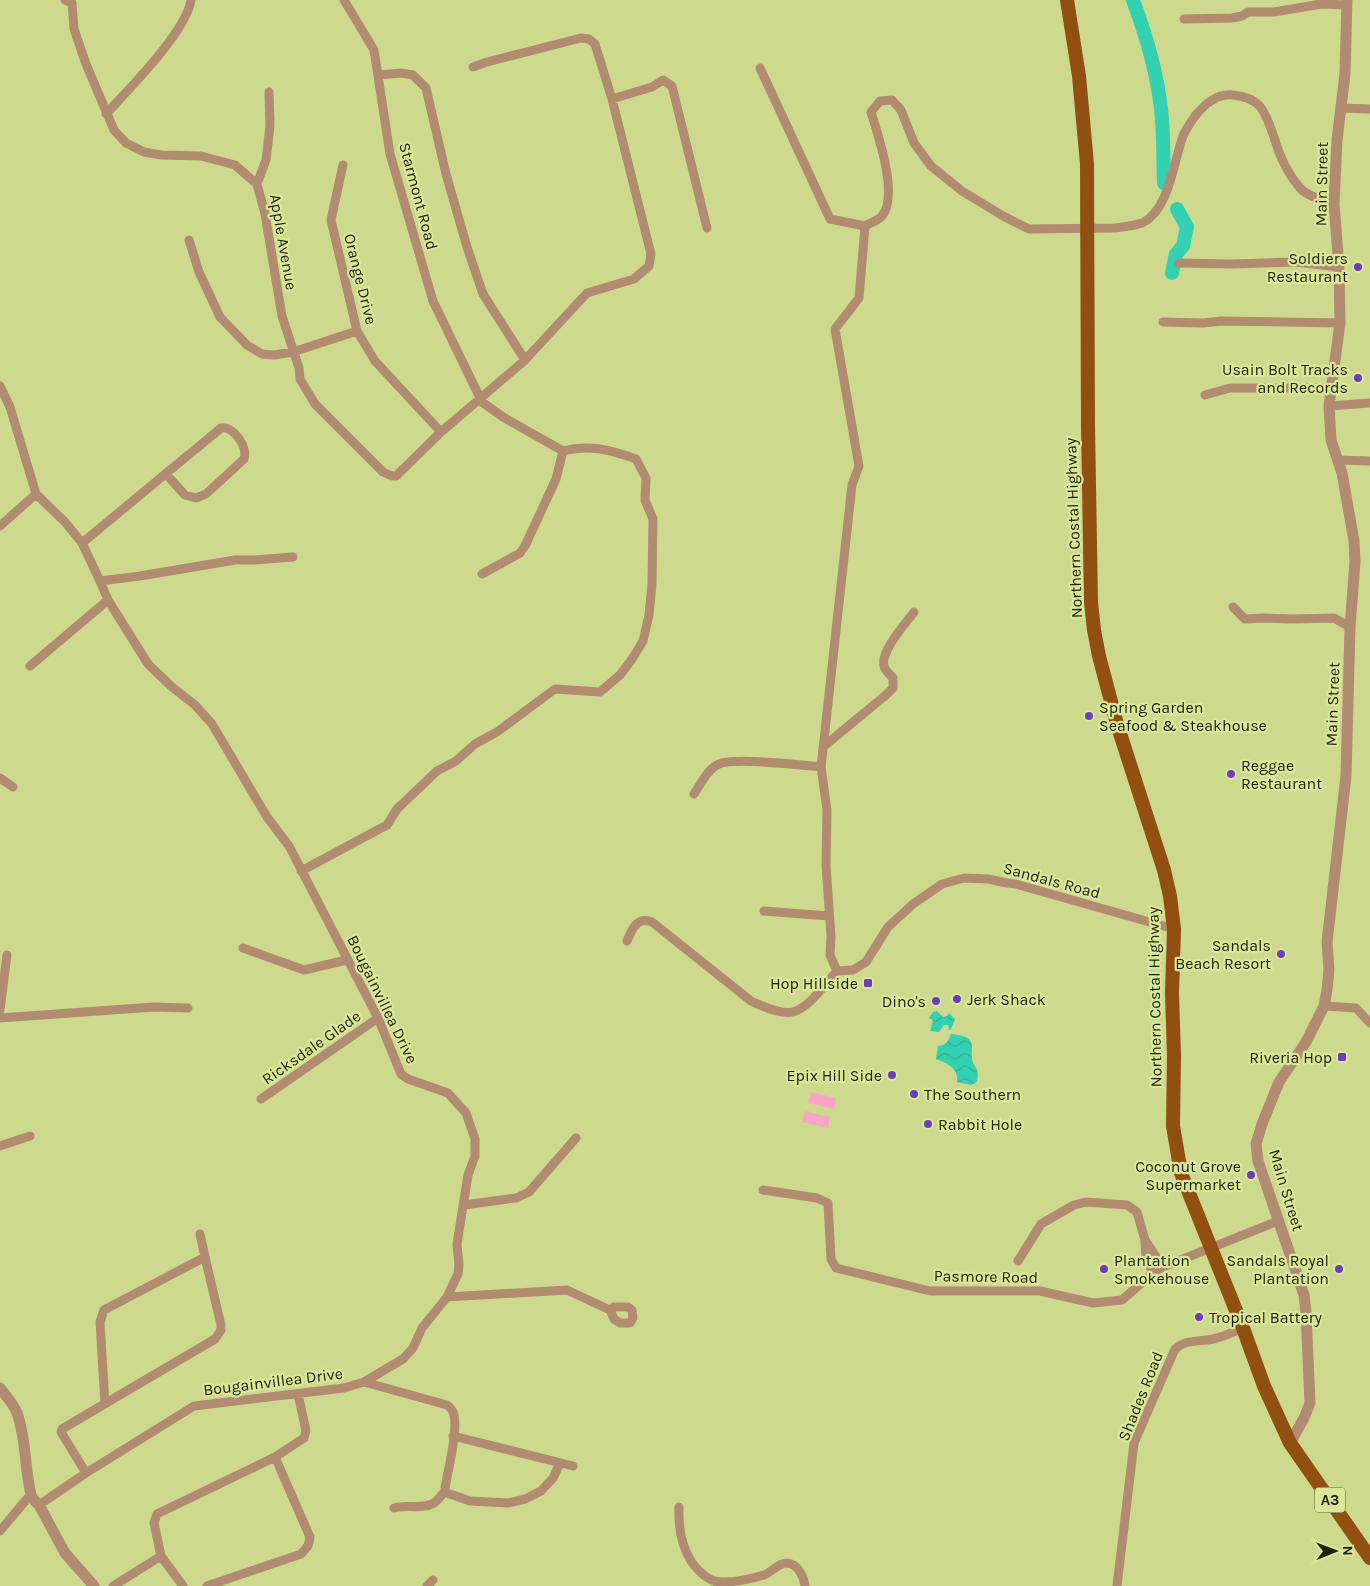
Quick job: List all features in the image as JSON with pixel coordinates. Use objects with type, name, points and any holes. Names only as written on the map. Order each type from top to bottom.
[{"type":"main road","name":"Northern Costal Highway","points":[[1067,0],[1079,76],[1087,164],[1089,509],[1091,602],[1094,630],[1117,724],[1164,870],[1170,896],[1174,929],[1172,993],[1174,1056],[1173,1126],[1181,1173],[1212,1248],[1264,1386],[1290,1443]]},
{"type":"main road","name":"A3","points":[[1290,1443],[1370,1558]]},
{"type":"street","points":[[106,114],[137,80],[180,27],[192,0]]},
{"type":"street","name":"Starmont Road","points":[[344,0],[374,50],[390,154],[433,302],[481,398]]},
{"type":"street","name":"Apple Avenue","points":[[71,1],[74,29],[106,114],[114,130],[126,144],[144,152],[161,155],[201,156],[236,165],[257,184],[265,214],[282,316],[299,368],[300,379],[316,404],[384,472],[392,476],[396,476],[441,432]]},
{"type":"street","points":[[1184,19],[1232,18],[1242,16],[1248,12],[1274,12],[1321,4],[1347,3]]},
{"type":"street","name":"Main Street","points":[[1290,1443],[1310,1403],[1306,1312],[1304,1295],[1258,1161],[1256,1144],[1279,1082],[1306,1042],[1324,1006],[1329,970],[1327,942],[1346,776],[1350,627],[1354,589],[1354,540],[1342,472],[1331,440],[1329,406],[1340,323],[1339,267],[1334,204],[1336,140],[1345,74],[1347,3]]},
{"type":"street","points":[[441,432],[525,360],[587,293],[634,279],[648,266],[651,254],[612,99],[595,44],[589,39],[581,38],[473,67]]},
{"type":"street","points":[[760,68],[830,219],[865,226],[882,217],[889,198],[884,156],[871,112],[880,101],[892,100],[901,110],[914,143],[930,166],[962,191],[1003,216],[1029,229],[1088,229],[1129,226],[1142,222],[1152,216],[1159,206],[1172,178],[1184,134],[1195,117],[1208,103],[1216,97],[1227,94],[1252,99],[1261,107],[1268,118],[1274,139],[1290,175],[1302,190],[1309,195],[1334,204]]},
{"type":"street","points":[[379,75],[401,73],[413,75],[426,88],[446,174],[483,294],[525,360]]},
{"type":"street","points":[[612,99],[652,87],[663,80],[672,86],[707,228]]},
{"type":"street","points":[[257,184],[266,160],[270,126],[269,92]]},
{"type":"street","points":[[1341,108],[1370,109]]},
{"type":"street","name":"Orange Drive","points":[[343,165],[331,220],[357,331],[375,361],[441,432]]},
{"type":"street","points":[[627,941],[634,925],[643,921],[652,922],[752,1001],[768,1009],[784,1012],[792,1013],[805,1006],[837,971],[830,955],[826,866],[827,810],[821,766],[852,486],[860,466],[835,329],[859,298],[865,226]]},
{"type":"street","points":[[189,240],[199,272],[220,317],[247,345],[262,354],[274,355],[294,352],[357,331]]},
{"type":"street","points":[[1179,263],[1295,262],[1339,267]]},
{"type":"street","points":[[1164,322],[1340,323]]},
{"type":"street","name":"Bougainvillea Drive","points":[[0,386],[10,407],[36,494],[65,522],[82,543],[108,600],[148,664],[172,687],[195,705],[212,724],[266,817],[288,846],[378,1018],[401,1074],[408,1079],[448,1093],[466,1113],[474,1139],[475,1156],[468,1175],[457,1244],[458,1274],[447,1297],[422,1328],[413,1348],[403,1359],[364,1382],[344,1388],[194,1406],[86,1473],[39,1505]]},
{"type":"street","points":[[1205,395],[1230,388],[1330,388]]},
{"type":"street","points":[[301,871],[387,825],[397,809],[437,771],[456,760],[475,744],[497,732],[555,689],[600,692],[620,675],[643,641],[649,615],[652,584],[653,519],[645,500],[646,478],[636,459],[590,447],[563,451],[503,417],[482,402],[481,398]]},
{"type":"street","points":[[1329,406],[1370,403]]},
{"type":"street","points":[[82,543],[220,428],[230,429],[243,445],[245,455],[240,464],[202,497],[190,498],[185,495],[166,474]]},
{"type":"street","points":[[482,574],[520,553],[525,546],[556,479],[563,451]]},
{"type":"street","points":[[1337,460],[1370,461]]},
{"type":"street","points":[[0,526],[36,494]]},
{"type":"street","points":[[100,581],[236,560],[293,557]]},
{"type":"street","points":[[30,666],[108,600]]},
{"type":"street","points":[[1233,607],[1245,619],[1334,618],[1350,627]]},
{"type":"street","points":[[823,747],[886,696],[893,688],[894,678],[884,668],[883,660],[887,650],[914,612]]},
{"type":"street","points":[[694,794],[708,771],[719,763],[738,761],[821,766]]},
{"type":"street","points":[[0,778],[13,787]]},
{"type":"street","name":"Sandals Road","points":[[837,971],[852,970],[866,962],[888,927],[913,904],[942,884],[964,878],[988,879],[1016,884],[1174,929]]},
{"type":"street","points":[[764,911],[829,916]]},
{"type":"street","points":[[243,948],[304,970],[347,960]]},
{"type":"street","points":[[0,1010],[7,955]]},
{"type":"street","points":[[1324,1006],[1356,1008],[1370,1023]]},
{"type":"street","points":[[0,1018],[154,1007],[188,1008]]},
{"type":"street","name":"Ricksdale Glade","points":[[261,1100],[378,1018]]},
{"type":"street","points":[[0,1146],[30,1136]]},
{"type":"street","points":[[464,1205],[516,1198],[529,1192],[576,1138]]},
{"type":"street","name":"Pasmore Road","points":[[763,1190],[817,1198],[828,1203],[831,1258],[836,1268],[930,1291],[1040,1291],[1092,1303],[1122,1300],[1153,1273],[1163,1267],[1278,1221]]},
{"type":"street","points":[[1018,1261],[1040,1224],[1074,1205],[1086,1202],[1127,1205],[1138,1212],[1145,1240],[1146,1256],[1153,1273]]},
{"type":"street","points":[[86,1473],[61,1432],[62,1429],[215,1339],[218,1335],[221,1325],[200,1234]]},
{"type":"street","points":[[1145,1240],[1163,1267]]},
{"type":"street","points":[[105,1404],[100,1322],[104,1310],[206,1257]]},
{"type":"street","points":[[447,1297],[567,1290],[610,1310]]},
{"type":"street","name":"Shades Road","points":[[1117,1586],[1134,1443],[1175,1349],[1188,1341],[1214,1339],[1243,1328]]},
{"type":"street","points":[[364,1382],[447,1405],[454,1412],[453,1436],[444,1488],[447,1494],[470,1501],[508,1503],[525,1500],[541,1491],[553,1478],[560,1463]]},
{"type":"street","points":[[0,1388],[13,1405],[22,1430],[32,1498],[39,1505],[65,1553],[94,1586]]},
{"type":"street","points":[[183,1586],[161,1556],[154,1523],[157,1514],[275,1457],[304,1438],[306,1431],[298,1394]]},
{"type":"street","points":[[453,1436],[573,1466]]},
{"type":"street","points":[[207,1586],[301,1554],[308,1546],[310,1537],[275,1457]]},
{"type":"street","points":[[394,1508],[401,1506],[422,1507],[434,1503],[445,1491]]},
{"type":"street","points":[[0,1531],[31,1494]]},
{"type":"street","points":[[679,1506],[678,1522],[689,1560],[713,1581],[749,1579],[767,1574],[786,1563],[796,1568],[803,1577],[805,1586]]},
{"type":"street","points":[[113,1586],[161,1556]]},
{"type":"shaded area","points":[[811,1092],[836,1098],[834,1109],[808,1103]]},
{"type":"shaded area","points":[[805,1111],[830,1117],[828,1128],[802,1122]]},
{"type":"water","points":[[937,1011],[943,1017],[949,1013],[955,1019],[951,1029],[949,1030],[948,1025],[944,1025],[939,1032],[930,1031],[933,1020],[929,1018],[933,1012]]},
{"type":"water","points":[[951,1034],[970,1040],[972,1058],[978,1077],[977,1082],[971,1085],[957,1082],[954,1070],[948,1064],[936,1059],[938,1046],[945,1044]]},
{"type":"waterway","points":[[1133,0],[1157,81],[1163,127],[1164,183]]},
{"type":"waterway","points":[[1172,273],[1176,254],[1183,246],[1187,227],[1177,209]]},
{"type":"place","name":"Soldiers Restaurant","points":[[1358,267]]},
{"type":"place","name":"Usain Bolt Tracks and Records","points":[[1358,378]]},
{"type":"place","name":"Spring Garden Seafood & Steakhouse","points":[[1089,716]]},
{"type":"place","name":"Reggae Restaurant","points":[[1231,774]]},
{"type":"place","name":"Sandals Beach Resort","points":[[1281,954]]},
{"type":"place","name":"Hop Hillside","points":[[868,983]]},
{"type":"place","name":"Jerk Shack","points":[[957,999]]},
{"type":"place","name":"Dino's","points":[[936,1001]]},
{"type":"place","name":"Riveria Hop","points":[[1342,1057]]},
{"type":"place","name":"Epix Hill Side","points":[[892,1075]]},
{"type":"place","name":"The Southern","points":[[914,1094]]},
{"type":"place","name":"Rabbit Hole","points":[[928,1124]]},
{"type":"place","name":"Coconut Grove Supermarket","points":[[1251,1175]]},
{"type":"place","name":"Plantation Smokehouse","points":[[1104,1269]]},
{"type":"place","name":"Sandals Royal Plantation","points":[[1339,1269]]},
{"type":"place","name":"Tropical Battery","points":[[1199,1317]]}]
